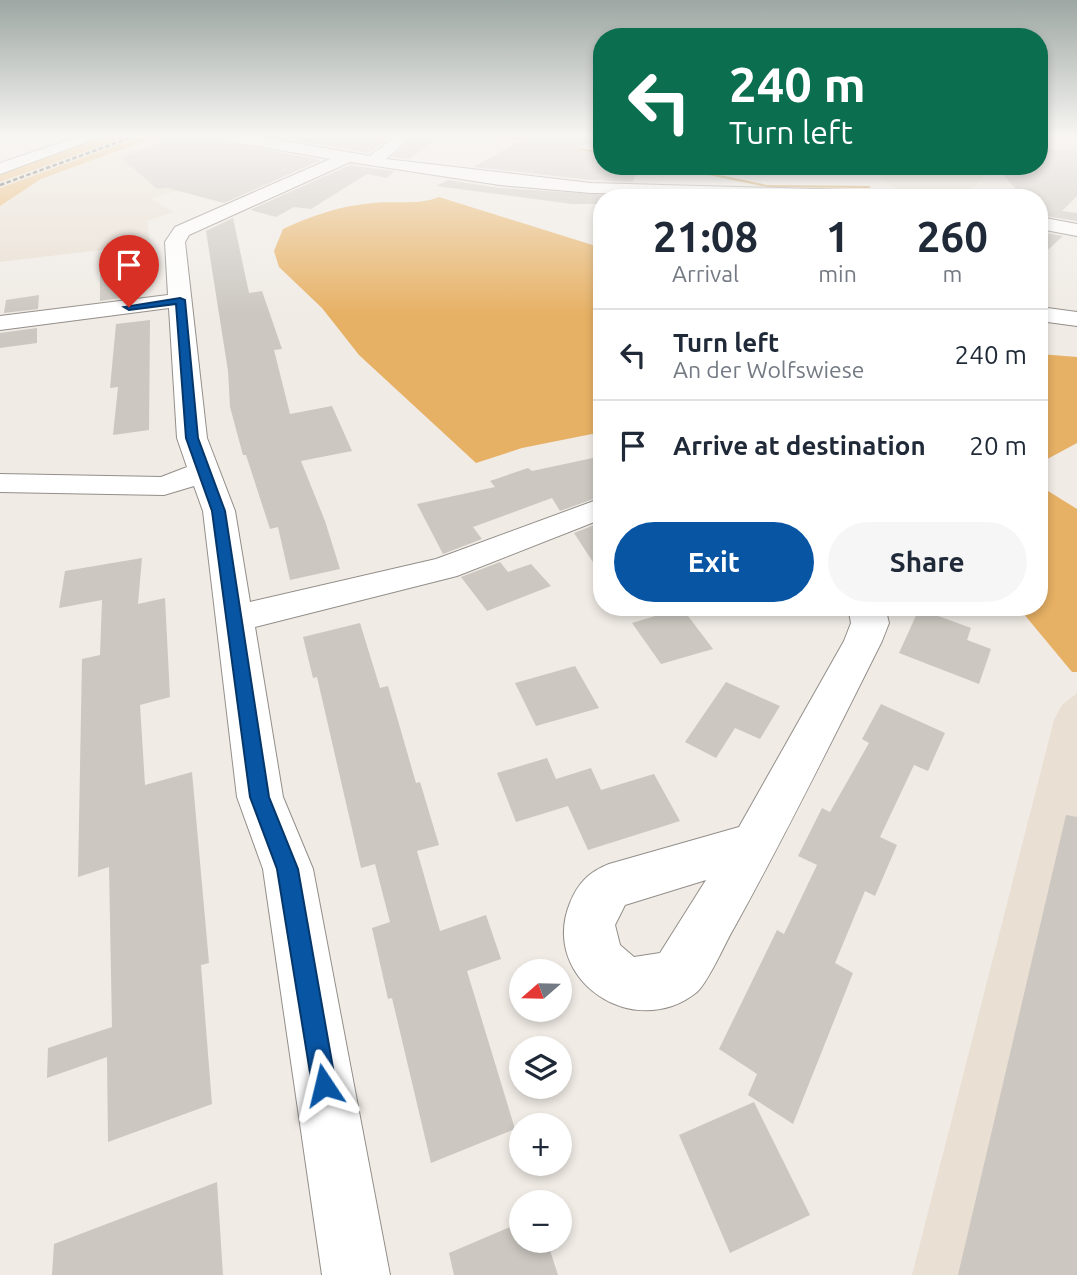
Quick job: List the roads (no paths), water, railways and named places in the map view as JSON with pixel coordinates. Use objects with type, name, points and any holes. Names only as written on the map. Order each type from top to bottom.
[{"type":"street","points":[[270,196],[182,231],[175,242],[192,438],[219,511],[260,797],[288,869],[356,1275]]},
{"type":"street","points":[[1048,225],[1077,230]]},
{"type":"street","points":[[0,323],[180,300]]},
{"type":"street","points":[[1048,315],[1077,320]]},
{"type":"street","points":[[0,483],[164,486],[203,472]]},
{"type":"street","points":[[234,619],[445,568],[593,511]]},
{"type":"street","points":[[755,844],[863,641],[870,623],[868,616]]}]
